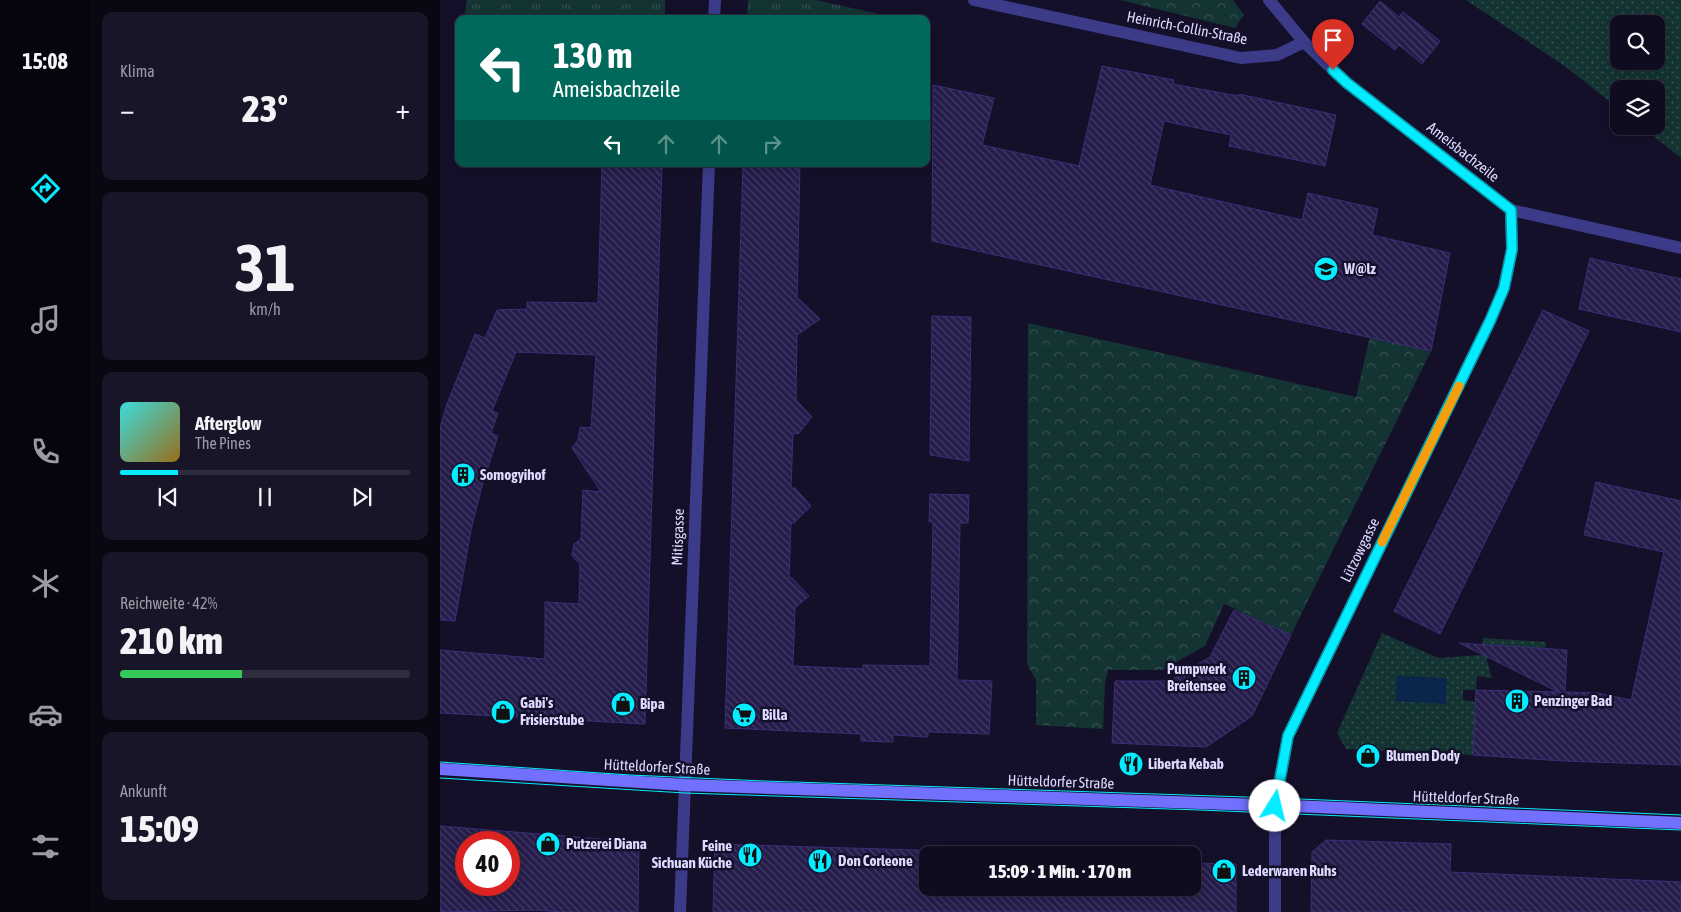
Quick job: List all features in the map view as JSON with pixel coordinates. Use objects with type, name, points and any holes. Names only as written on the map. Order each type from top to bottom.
[{"type":"main road","name":"Hütteldorfer Straße","points":[[440,769],[685,785],[1275,806],[1681,823]]},
{"type":"street","points":[[714,15],[715,0]]},
{"type":"street","name":"Heinrich-Collin-Straße","points":[[974,0],[1240,58],[1277,55],[1304,42]]},
{"type":"street","name":"Ameisbachzeile","points":[[1269,0],[1304,42],[1347,83],[1511,210],[1681,248]]},
{"type":"street","name":"Mitisgasse","points":[[680,912],[708,167]]},
{"type":"street","name":"Lützowgasse","points":[[1274,912],[1275,806],[1288,736],[1490,321],[1504,288],[1512,249],[1511,210]]},
{"type":"green space","points":[[467,0],[665,0],[665,15],[465,15]]},
{"type":"green space","points":[[748,0],[816,0],[883,15],[747,15]]},
{"type":"green space","points":[[1120,0],[1233,0],[1244,15],[1235,28]]},
{"type":"green space","points":[[1466,0],[1681,0],[1681,158],[1652,135],[1665,135],[1665,80],[1610,80],[1610,102],[1566,67]]},
{"type":"green space","points":[[1028,323],[1356,397],[1370,336],[1431,351],[1291,635],[1224,604],[1205,646],[1162,670],[1108,670],[1105,683],[1103,729],[1036,725],[1036,680],[1027,664]]},
{"type":"green space","points":[[1382,633],[1438,658],[1482,655],[1483,638],[1546,642],[1545,648],[1489,645],[1487,661],[1492,678],[1477,676],[1476,690],[1463,690],[1463,700],[1475,702],[1473,755],[1346,749],[1337,733]]},
{"type":"water","points":[[1397,676],[1447,678],[1446,704],[1396,701]]},
{"type":"building","points":[[1380,1],[1399,17],[1403,12],[1440,41],[1422,64],[1399,45],[1395,50],[1362,24]]},
{"type":"building","points":[[1102,66],[1174,80],[1173,84],[1238,96],[1239,94],[1336,115],[1325,166],[1229,146],[1231,135],[1164,121],[1150,185],[1302,220],[1308,193],[1378,209],[1372,235],[1450,253],[1431,351],[932,241],[933,85],[994,98],[982,145],[1079,166]]},
{"type":"building","points":[[602,167],[662,167],[645,724],[440,713],[440,650],[545,659],[545,602],[579,604],[580,564],[572,556],[574,544],[581,539],[583,490],[601,492],[572,448],[578,440],[580,427],[591,428],[596,355],[516,352],[492,411],[498,413],[491,433],[498,436],[482,486],[471,530],[455,621],[440,620],[440,428],[447,404],[475,334],[485,338],[497,310],[527,309],[527,302],[598,303]]},
{"type":"building","points":[[743,167],[800,167],[797,299],[820,319],[797,335],[796,400],[812,417],[798,434],[793,433],[791,488],[795,488],[811,506],[794,523],[791,523],[789,578],[792,578],[809,596],[795,608],[793,666],[863,669],[863,665],[930,666],[933,522],[929,522],[930,494],[969,495],[968,523],[960,523],[957,680],[992,681],[989,734],[928,732],[928,737],[893,735],[893,742],[861,741],[861,734],[725,728]]},
{"type":"building","points":[[1590,258],[1681,279],[1681,332],[1579,309]]},
{"type":"building","points":[[1543,310],[1589,331],[1440,634],[1394,611]]},
{"type":"building","points":[[932,316],[971,317],[969,461],[930,455]]},
{"type":"building","points":[[1596,482],[1681,501],[1681,765],[1563,761],[1473,755],[1476,690],[1558,692],[1459,643],[1567,650],[1565,692],[1597,693],[1631,700],[1664,552],[1584,535]]},
{"type":"building","name":"Pumpwerk Breitensee","points":[[1234,610],[1291,635],[1252,716],[1206,747],[1112,743],[1115,681],[1169,681],[1210,657]]},
{"type":"building","points":[[440,826],[502,831],[455,831],[455,896],[520,896],[520,832],[639,842],[638,912],[559,912],[538,910],[440,912]]},
{"type":"building","points":[[1326,840],[1451,844],[1450,872],[1681,882],[1681,912],[1311,912],[1312,852]]},
{"type":"building","points":[[715,844],[919,850],[919,896],[1201,896],[1201,863],[1236,864],[1236,912],[713,912]]},
{"type":"tram line","points":[[440,762],[630,775],[764,781],[1276,798],[1681,815]]},
{"type":"tram line","points":[[440,778],[685,793],[1200,810],[1681,830]]},
{"type":"slow traffic","points":[[1382,542],[1459,386]]},
{"type":"place","name":"W@lz","points":[[1326,269]]},
{"type":"place","name":"Somogyihof","points":[[463,475]]},
{"type":"place","name":"Pumpwerk Breitensee","points":[[1244,678]]},
{"type":"place","name":"Penzinger Bad","points":[[1517,701]]},
{"type":"place","name":"Bipa","points":[[623,704]]},
{"type":"place","name":"Gabi's Frisierstube","points":[[503,712]]},
{"type":"place","name":"Billa","points":[[744,715]]},
{"type":"place","name":"Blumen Dody","points":[[1368,756]]},
{"type":"place","name":"Liberta Kebab","points":[[1131,764]]},
{"type":"place","name":"Putzerei Diana","points":[[548,844]]},
{"type":"place","name":"Feine Sichuan Küche","points":[[750,855]]},
{"type":"place","name":"Don Corleone","points":[[820,861]]},
{"type":"place","name":"Lederwaren Ruhs","points":[[1224,871]]},
{"type":"route","points":[[1275,806],[1288,736],[1490,321],[1504,288],[1512,249],[1511,210],[1347,83],[1333,70]]}]
